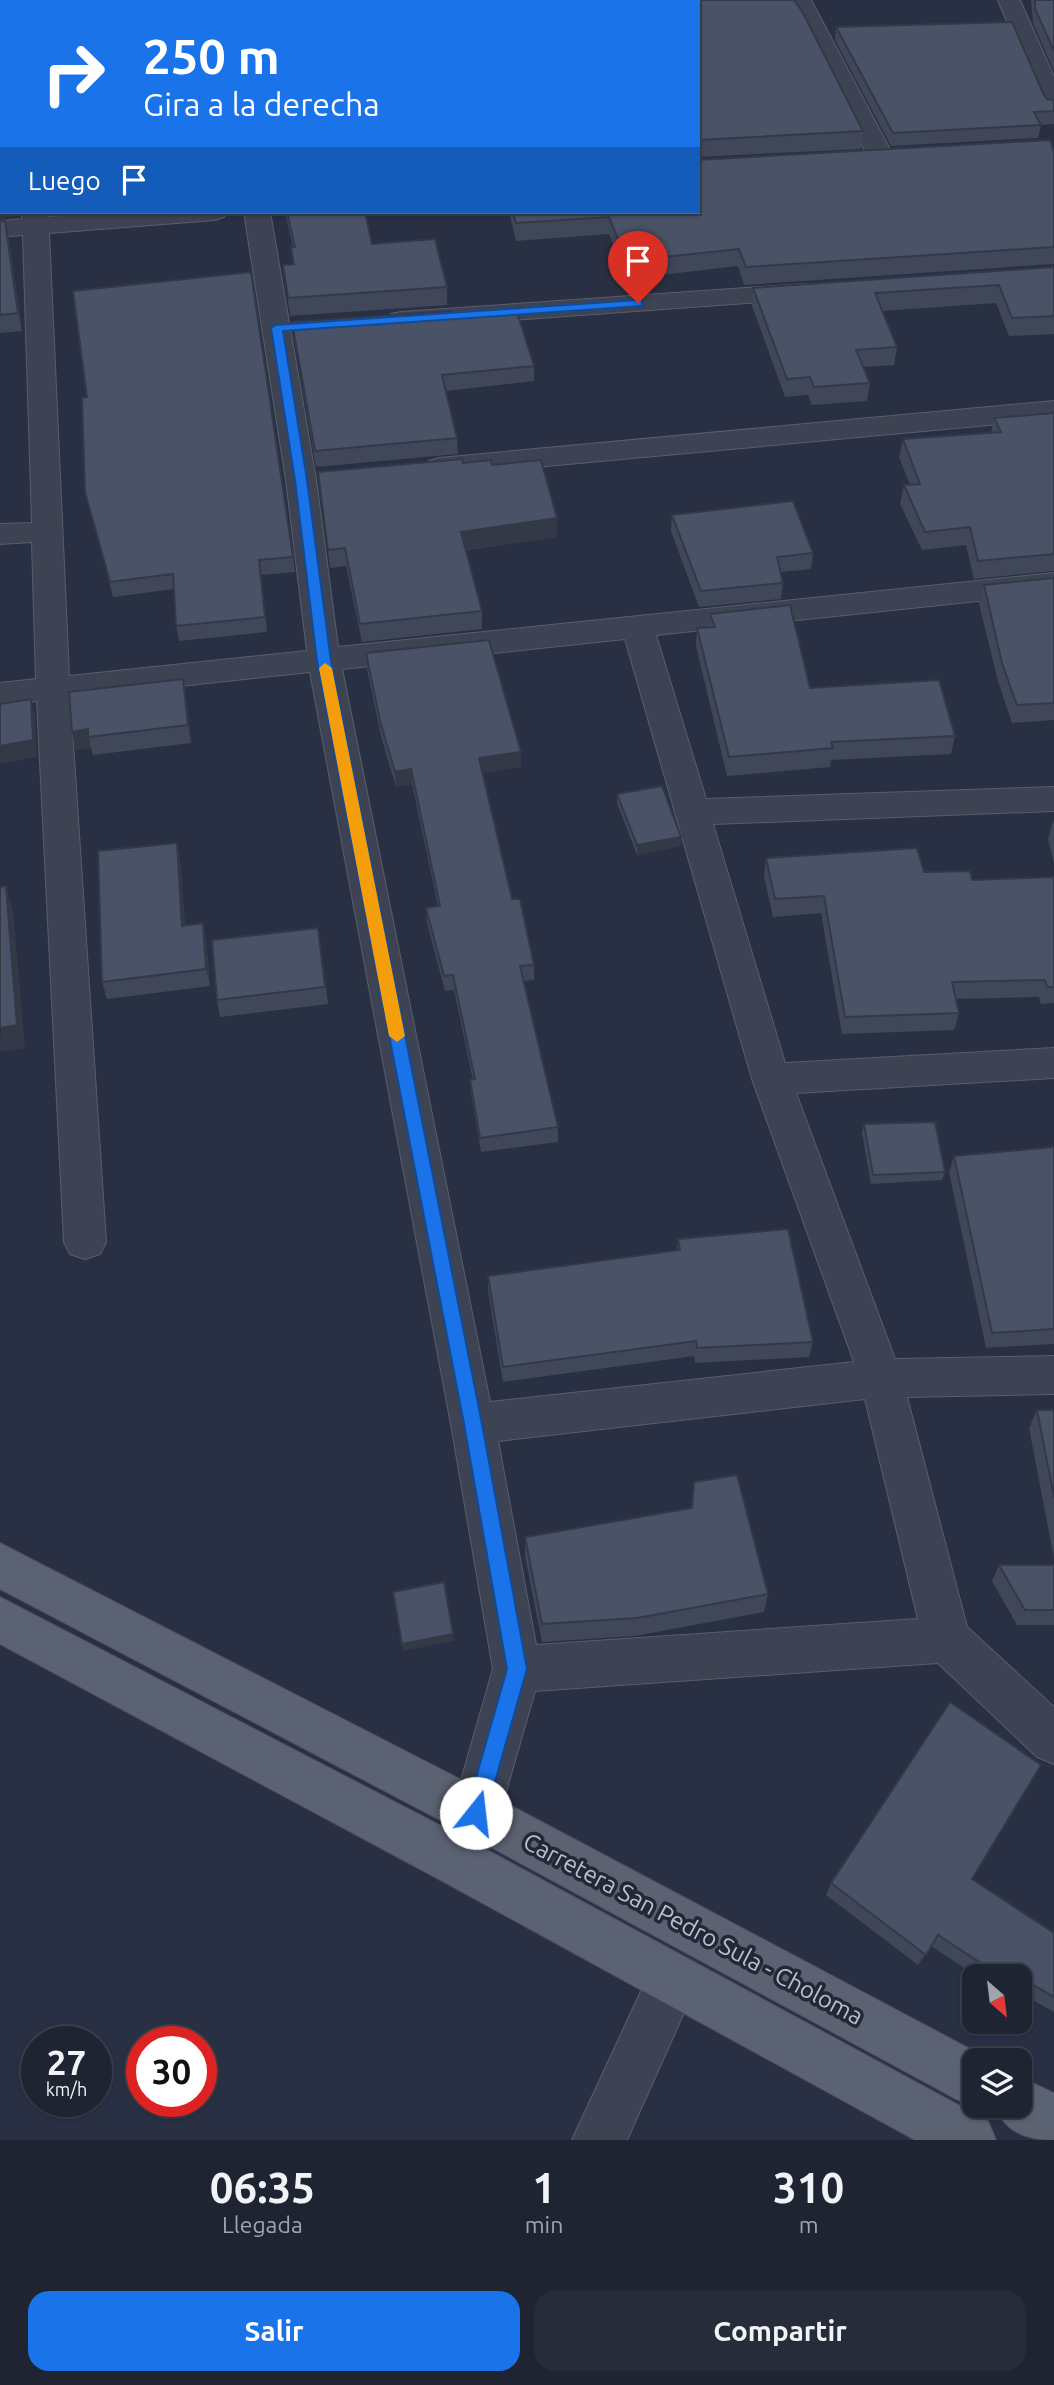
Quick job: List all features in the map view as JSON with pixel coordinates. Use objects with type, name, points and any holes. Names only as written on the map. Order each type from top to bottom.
[{"type":"main road","name":"Carretera San Pedro Sula - Choloma","points":[[0,1565],[476,1813],[962,2073]]},
{"type":"main road","points":[[0,1619],[462,1864],[969,2140]]},
{"type":"main road","points":[[1032,2110],[1054,2122]]},
{"type":"street","points":[[800,0],[881,157]]},
{"type":"street","points":[[1009,0],[1054,105]]},
{"type":"street","points":[[855,159],[908,156]]},
{"type":"street","points":[[0,229],[35,219],[164,214]]},
{"type":"street","points":[[258,214],[290,327],[315,479],[324,661],[473,1424],[517,1669],[462,1864]]},
{"type":"street","points":[[35,219],[53,688],[85,1242]]},
{"type":"street","points":[[374,322],[832,290]]},
{"type":"street","points":[[410,470],[1054,410]]},
{"type":"street","points":[[0,534],[46,532]]},
{"type":"street","points":[[0,694],[1054,583]]},
{"type":"street","points":[[638,628],[771,1079],[881,1378],[947,1640],[1054,1740]]},
{"type":"street","points":[[693,812],[1054,799]]},
{"type":"street","points":[[771,1079],[1054,1063]]},
{"type":"street","points":[[473,1424],[881,1378],[1054,1375]]},
{"type":"street","points":[[517,1669],[947,1640]]},
{"type":"street","points":[[599,2140],[673,1979]]},
{"type":"building","points":[[700,0],[794,0],[863,131],[700,140]]},
{"type":"building","points":[[1035,0],[1054,0],[1054,51],[1035,9]]},
{"type":"building","points":[[1012,22],[1043,93],[1047,99],[1054,100],[1054,111],[1034,112],[1041,125],[893,133],[836,27]]},
{"type":"building","points":[[1050,140],[1054,152],[1054,247],[746,267],[739,249],[627,261],[609,217],[516,223],[514,214],[700,214],[700,160]]},
{"type":"building","points":[[287,214],[365,214],[372,244],[435,239],[447,287],[288,298],[283,265],[294,264],[291,248],[295,247]]},
{"type":"building","points":[[0,221],[5,221],[18,313],[0,315]]},
{"type":"building","points":[[1054,267],[1054,316],[1012,318],[999,285],[875,293],[897,347],[856,350],[870,383],[814,387],[810,377],[787,379],[753,288]]},
{"type":"building","points":[[251,272],[293,557],[259,560],[265,617],[176,626],[173,574],[110,582],[85,492],[82,398],[87,397],[73,291]]},
{"type":"building","points":[[452,311],[453,319],[517,312],[534,366],[442,375],[457,438],[315,451],[292,322]]},
{"type":"building","points":[[1054,413],[1054,554],[978,561],[970,527],[925,532],[904,485],[920,484],[903,439],[1001,432],[994,418]]},
{"type":"building","points":[[462,459],[463,463],[491,460],[492,465],[541,460],[557,518],[461,532],[482,611],[360,624],[345,548],[328,550],[318,472]]},
{"type":"building","points":[[793,501],[813,553],[777,557],[783,583],[701,591],[672,515]]},
{"type":"building","points":[[1054,578],[1054,703],[1017,705],[1002,663],[984,585]]},
{"type":"building","points":[[790,605],[810,688],[939,680],[955,736],[831,742],[833,748],[729,757],[697,628],[715,627],[710,614]]},
{"type":"building","points":[[489,640],[521,752],[479,758],[512,899],[520,899],[534,965],[520,966],[558,1127],[480,1138],[470,1080],[475,1079],[453,975],[444,976],[426,908],[440,906],[411,769],[395,772],[380,721],[366,653]]},
{"type":"building","points":[[183,679],[188,725],[88,737],[88,729],[72,732],[69,692]]},
{"type":"building","points":[[31,699],[33,740],[0,746],[0,704]]},
{"type":"building","points":[[662,786],[681,837],[637,845],[617,794]]},
{"type":"building","points":[[177,843],[182,926],[203,923],[206,969],[102,982],[98,851]]},
{"type":"building","points":[[917,848],[924,872],[970,871],[972,880],[1054,877],[1054,987],[1047,987],[1045,980],[952,982],[959,1013],[845,1017],[824,896],[775,899],[766,858]]},
{"type":"building","points":[[6,886],[17,1025],[0,1028],[0,887]]},
{"type":"building","points":[[318,928],[325,987],[217,1000],[212,940]]},
{"type":"building","points":[[935,1122],[945,1172],[873,1175],[864,1124]]},
{"type":"building","points":[[1054,1147],[1054,1329],[992,1333],[954,1156]]},
{"type":"building","points":[[788,1229],[813,1342],[697,1348],[696,1341],[503,1367],[488,1276],[680,1250],[678,1239]]},
{"type":"building","points":[[1037,1410],[1054,1410],[1054,1497]]},
{"type":"building","points":[[737,1475],[768,1594],[637,1618],[542,1624],[525,1537],[692,1508],[694,1482]]},
{"type":"building","points":[[999,1565],[1054,1565],[1054,1610],[1025,1610]]},
{"type":"building","points":[[444,1582],[453,1634],[402,1644],[393,1592]]},
{"type":"building","points":[[950,1702],[1041,1765],[972,1879],[1054,1933],[1054,1997],[1032,1984],[1032,1964],[982,1964],[938,1935],[926,1955],[831,1883]]},
{"type":"slow traffic","points":[[325,668],[397,1036]]},
{"type":"route","points":[[476,1813],[517,1669],[473,1424],[324,661],[301,480],[276,328],[638,303]]}]
